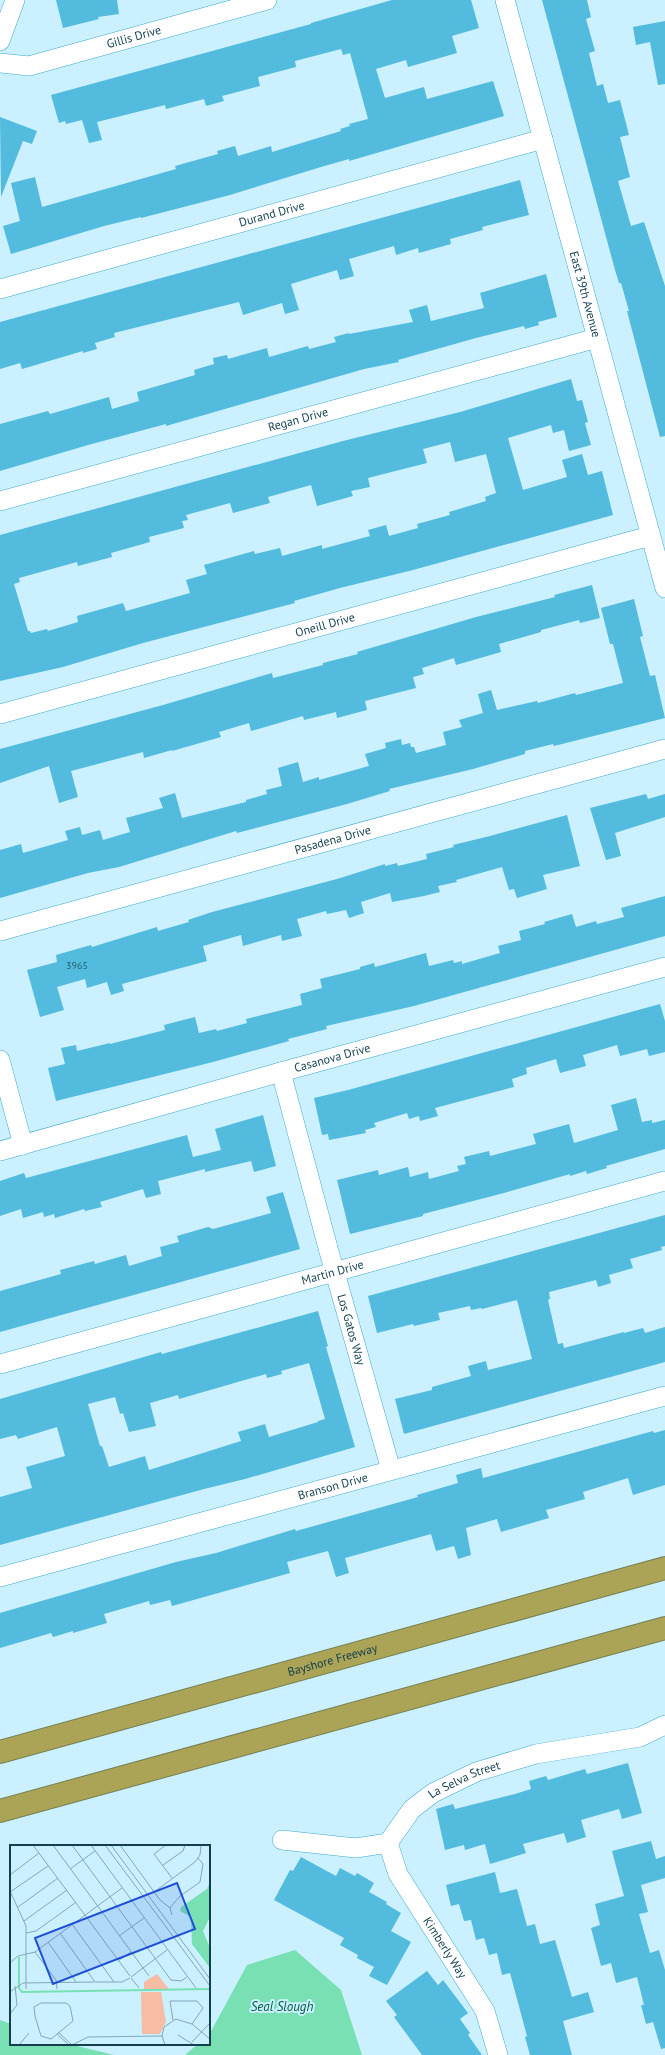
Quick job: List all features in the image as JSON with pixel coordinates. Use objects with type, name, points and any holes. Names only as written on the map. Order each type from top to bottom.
[{"type":"highway","name":"Bayshore Freeway","points":[[0,1752],[665,1568]]},
{"type":"highway","points":[[0,1811],[665,1628]]},
{"type":"street","points":[[0,41],[16,0]]},
{"type":"street","name":"Gillis Drive","points":[[0,63],[29,66],[267,0]]},
{"type":"street","name":"East 39th Avenue","points":[[504,0],[665,588]]},
{"type":"street","name":"Durand Drive","points":[[0,288],[543,139]]},
{"type":"street","name":"Regan Drive","points":[[0,501],[597,338]]},
{"type":"street","name":"Oneill Drive","points":[[0,714],[650,536]]},
{"type":"street","name":"Pasadena Drive","points":[[0,930],[665,750]]},
{"type":"street","name":"Casanova Drive","points":[[0,1151],[281,1072],[665,967]]},
{"type":"street","points":[[0,1060],[23,1145]]},
{"type":"street","name":"Los Gatos Way","points":[[281,1072],[335,1272],[391,1470]]},
{"type":"street","name":"Martin Drive","points":[[0,1364],[665,1181]]},
{"type":"street","name":"Branson Drive","points":[[0,1577],[665,1396]]},
{"type":"street","name":"La Selva Street","points":[[388,1843],[412,1809],[433,1793],[476,1772],[536,1754],[640,1737],[665,1725]]},
{"type":"street","points":[[282,1840],[356,1848],[388,1843]]},
{"type":"street","name":"Kimberly Way","points":[[388,1843],[398,1874],[485,2011],[498,2055]]},
{"type":"water","name":"Seal Slough","points":[[295,1950],[341,1990],[362,2055],[185,2055],[197,2045],[210,2045],[210,2033],[247,1965]]},
{"type":"water","points":[[0,2020],[10,2024],[10,2045],[73,2045],[114,2055],[0,2055]]},
{"type":"building","points":[[56,0],[117,0],[119,14],[98,17],[99,19],[63,28]]},
{"type":"building","points":[[392,0],[471,0],[479,28],[452,36],[457,53],[408,67],[406,60],[376,69],[385,98],[424,87],[427,99],[493,81],[504,116],[349,161],[349,159],[321,167],[230,195],[104,226],[11,254],[3,226],[20,221],[11,183],[35,177],[42,207],[176,169],[175,166],[218,154],[217,151],[235,146],[238,156],[271,146],[272,152],[341,131],[340,129],[350,126],[349,124],[368,119],[350,53],[343,55],[341,49],[295,61],[296,67],[258,77],[260,86],[222,96],[224,101],[206,106],[204,99],[166,109],[165,105],[97,122],[102,140],[89,143],[82,120],[66,124],[65,121],[59,123],[51,95],[311,24]]},
{"type":"building","points":[[542,0],[587,0],[591,17],[586,19],[595,51],[589,53],[597,86],[603,84],[608,103],[620,100],[629,135],[620,137],[630,177],[618,181],[631,226],[644,222],[665,286],[665,436],[660,437],[627,311],[629,311],[621,283],[619,283],[615,270]]},
{"type":"building","points":[[665,21],[665,84],[658,85],[650,42],[636,45],[633,27]]},
{"type":"building","points":[[0,117],[37,131],[32,144],[23,141],[1,197]]},
{"type":"building","points":[[520,180],[529,215],[482,227],[483,230],[450,239],[451,244],[419,253],[418,248],[396,255],[394,246],[349,259],[354,276],[340,280],[337,270],[291,284],[299,310],[285,314],[282,303],[243,315],[239,302],[114,333],[115,337],[95,343],[97,349],[83,353],[83,351],[22,369],[20,363],[0,369],[0,322]]},
{"type":"building","points":[[546,274],[557,317],[538,322],[539,325],[525,329],[524,326],[476,338],[398,360],[399,362],[364,369],[166,426],[166,424],[88,445],[0,471],[0,424],[48,411],[50,414],[109,397],[112,409],[139,401],[137,392],[195,375],[194,370],[214,364],[213,358],[227,355],[228,359],[267,348],[269,357],[308,346],[309,349],[336,342],[334,337],[349,333],[413,322],[409,310],[427,305],[431,321],[484,308],[480,293]]},
{"type":"building","points":[[571,379],[577,401],[582,400],[588,422],[585,423],[591,445],[569,451],[564,430],[553,433],[551,425],[508,438],[523,490],[567,477],[562,460],[582,454],[588,475],[602,471],[613,515],[413,570],[340,588],[294,601],[295,603],[143,643],[63,667],[0,681],[0,535],[343,441],[460,412]],"holes":[[[450,442],[455,462],[486,454],[496,493],[485,497],[486,501],[449,512],[450,515],[417,524],[418,528],[389,536],[386,525],[368,530],[370,536],[322,549],[322,545],[282,556],[280,548],[255,554],[254,551],[204,565],[207,574],[186,580],[190,593],[126,611],[123,603],[77,616],[78,622],[48,631],[47,629],[31,633],[28,631],[14,584],[20,582],[19,578],[77,562],[78,566],[112,557],[111,553],[150,542],[149,537],[184,528],[182,521],[188,520],[186,515],[230,503],[233,513],[270,503],[268,497],[311,485],[317,506],[353,496],[351,491],[370,487],[368,478],[427,463],[423,449]]]},
{"type":"building","points":[[592,585],[600,618],[580,623],[579,620],[541,630],[541,632],[499,644],[501,652],[456,665],[454,658],[422,668],[424,674],[413,677],[416,688],[365,701],[367,710],[337,718],[336,712],[304,720],[303,716],[251,731],[249,723],[219,732],[221,737],[172,751],[144,758],[143,752],[71,771],[78,797],[59,803],[49,766],[0,783],[0,749],[163,705],[272,673],[273,678],[323,665],[323,663],[358,654],[357,652],[476,617],[555,597],[554,595]]},
{"type":"building","points":[[634,599],[643,636],[640,637],[650,676],[655,675],[665,718],[554,746],[553,744],[525,751],[525,754],[473,769],[389,789],[390,791],[347,804],[237,833],[236,831],[119,867],[88,873],[0,898],[0,850],[21,844],[23,853],[68,840],[65,831],[80,827],[82,835],[100,830],[103,840],[130,832],[126,818],[163,808],[159,798],[175,793],[182,818],[246,802],[246,800],[267,794],[266,790],[282,786],[278,768],[298,762],[303,782],[319,777],[319,780],[369,766],[365,754],[386,748],[385,743],[401,739],[402,745],[410,743],[411,747],[414,747],[416,753],[446,745],[443,732],[462,727],[459,720],[483,713],[478,694],[491,690],[497,710],[537,701],[538,703],[575,693],[576,695],[623,683],[613,644],[610,644],[601,608]]},
{"type":"building","points":[[646,794],[648,799],[665,794],[665,817],[615,833],[621,856],[606,860],[590,808]]},
{"type":"building","points":[[567,815],[580,866],[543,875],[547,889],[517,898],[514,889],[509,890],[502,867],[456,880],[457,882],[438,886],[440,892],[424,896],[392,902],[390,893],[361,902],[364,913],[349,918],[346,910],[327,914],[326,911],[297,919],[302,936],[282,941],[281,935],[243,946],[241,935],[203,946],[207,961],[122,984],[124,991],[111,995],[107,982],[87,988],[85,979],[57,987],[64,1010],[40,1017],[27,970],[57,962],[56,955],[91,945],[92,947],[157,927],[158,931],[189,922],[188,920],[212,912],[337,879],[385,864],[385,866],[397,863],[398,866],[427,859],[426,854],[454,847],[453,845]]},
{"type":"building","points":[[665,896],[665,936],[414,1006],[326,1026],[327,1029],[288,1039],[289,1041],[213,1062],[56,1101],[48,1068],[65,1064],[61,1048],[76,1045],[77,1051],[110,1044],[165,1030],[164,1025],[195,1017],[199,1033],[216,1029],[217,1031],[247,1023],[246,1019],[302,1005],[300,994],[322,988],[320,979],[360,969],[360,967],[374,963],[375,967],[426,953],[429,966],[453,960],[454,963],[462,961],[462,964],[500,953],[498,946],[521,940],[519,931],[545,924],[544,922],[572,914],[576,927],[596,921],[597,924],[624,917],[621,908]]},
{"type":"building","points":[[660,1004],[665,1021],[665,1052],[649,1056],[647,1049],[620,1056],[617,1045],[583,1055],[586,1066],[560,1073],[556,1059],[526,1068],[527,1074],[512,1079],[514,1087],[435,1108],[438,1116],[420,1121],[419,1116],[409,1119],[407,1113],[374,1123],[376,1127],[365,1130],[366,1133],[329,1140],[328,1134],[322,1135],[314,1098]]},
{"type":"building","points":[[636,1098],[642,1122],[652,1120],[652,1123],[665,1120],[665,1149],[606,1166],[607,1168],[587,1174],[586,1171],[570,1176],[570,1174],[423,1214],[423,1216],[350,1234],[337,1180],[378,1170],[379,1175],[408,1167],[410,1177],[428,1172],[429,1179],[459,1171],[457,1166],[466,1164],[464,1157],[489,1151],[490,1156],[536,1144],[533,1134],[569,1124],[574,1143],[618,1130],[611,1105]]},
{"type":"building","points":[[263,1115],[276,1166],[254,1172],[251,1161],[205,1172],[205,1169],[158,1181],[161,1194],[146,1198],[143,1189],[100,1202],[102,1207],[85,1211],[84,1209],[55,1218],[54,1214],[44,1217],[43,1212],[23,1218],[21,1209],[0,1216],[0,1181],[24,1173],[26,1178],[187,1135],[193,1157],[221,1150],[215,1129]]},
{"type":"building","points":[[283,1192],[300,1249],[0,1332],[0,1291],[61,1274],[60,1270],[94,1261],[95,1264],[126,1255],[129,1266],[162,1256],[160,1247],[179,1242],[177,1236],[208,1227],[213,1229],[271,1213],[266,1197]]},
{"type":"building","points":[[665,1215],[665,1246],[661,1247],[662,1250],[630,1259],[633,1268],[609,1275],[611,1283],[598,1287],[596,1280],[549,1292],[550,1299],[548,1300],[558,1344],[563,1343],[564,1348],[643,1328],[645,1333],[665,1327],[665,1362],[404,1434],[395,1399],[432,1390],[432,1387],[471,1376],[468,1366],[486,1361],[488,1370],[532,1359],[517,1300],[482,1309],[471,1310],[470,1306],[438,1313],[440,1320],[414,1326],[413,1324],[377,1333],[368,1296]]},
{"type":"building","points":[[318,1311],[328,1346],[326,1347],[355,1447],[245,1479],[0,1545],[0,1497],[32,1488],[26,1467],[65,1456],[57,1427],[18,1439],[16,1435],[0,1439],[0,1399],[161,1352],[162,1354]],"holes":[[[309,1363],[325,1419],[269,1437],[265,1424],[238,1432],[241,1441],[149,1470],[145,1456],[109,1467],[102,1446],[100,1446],[88,1404],[115,1397],[120,1414],[123,1413],[129,1432],[156,1426],[150,1403],[178,1395],[179,1399],[266,1374],[267,1378],[282,1374],[281,1371]]]},
{"type":"building","points":[[665,1430],[665,1485],[633,1495],[628,1478],[583,1492],[585,1499],[546,1510],[549,1518],[501,1532],[497,1519],[466,1528],[471,1555],[458,1559],[454,1546],[436,1551],[431,1534],[345,1558],[349,1573],[336,1577],[328,1551],[287,1562],[290,1573],[172,1606],[170,1600],[150,1605],[149,1601],[104,1614],[107,1623],[53,1637],[51,1633],[0,1648],[0,1613],[176,1562],[216,1553],[295,1529],[296,1531],[418,1497],[417,1495],[458,1483],[456,1475],[481,1468],[483,1478],[653,1431],[654,1433]]},
{"type":"building","points":[[628,1763],[642,1813],[622,1819],[619,1809],[581,1820],[586,1837],[567,1843],[564,1833],[523,1844],[526,1853],[490,1864],[485,1844],[465,1850],[464,1845],[445,1850],[436,1809],[453,1804],[455,1809],[515,1794],[531,1789],[529,1781],[546,1776],[548,1780],[585,1769],[587,1774]]},
{"type":"building","points":[[651,1841],[656,1859],[665,1856],[665,1878],[641,1885],[648,1912],[639,1914],[650,1953],[659,1950],[665,1970],[665,2048],[661,2049],[653,2022],[646,2024],[641,2005],[644,2005],[637,1977],[616,1983],[611,1963],[601,1966],[591,1928],[600,1925],[595,1904],[624,1896],[612,1851]]},
{"type":"building","points":[[301,1857],[336,1876],[340,1868],[355,1876],[357,1873],[374,1883],[369,1892],[387,1902],[386,1904],[401,1913],[391,1931],[411,1942],[387,1985],[369,1976],[374,1967],[357,1958],[358,1955],[340,1945],[344,1938],[274,1900],[290,1870],[293,1871]]},
{"type":"building","points":[[495,1872],[500,1893],[517,1889],[527,1926],[535,1924],[540,1944],[555,1940],[572,1997],[588,1992],[594,2012],[563,2021],[572,2055],[530,2055],[525,2037],[527,2036],[510,1973],[502,1975],[497,1953],[489,1955],[484,1938],[476,1940],[471,1920],[464,1921],[459,1904],[451,1906],[446,1885]]},
{"type":"building","points":[[427,1971],[438,1985],[443,1980],[468,2013],[460,2019],[470,2033],[468,2035],[482,2055],[422,2055],[394,2017],[397,2015],[386,2001]]}]
